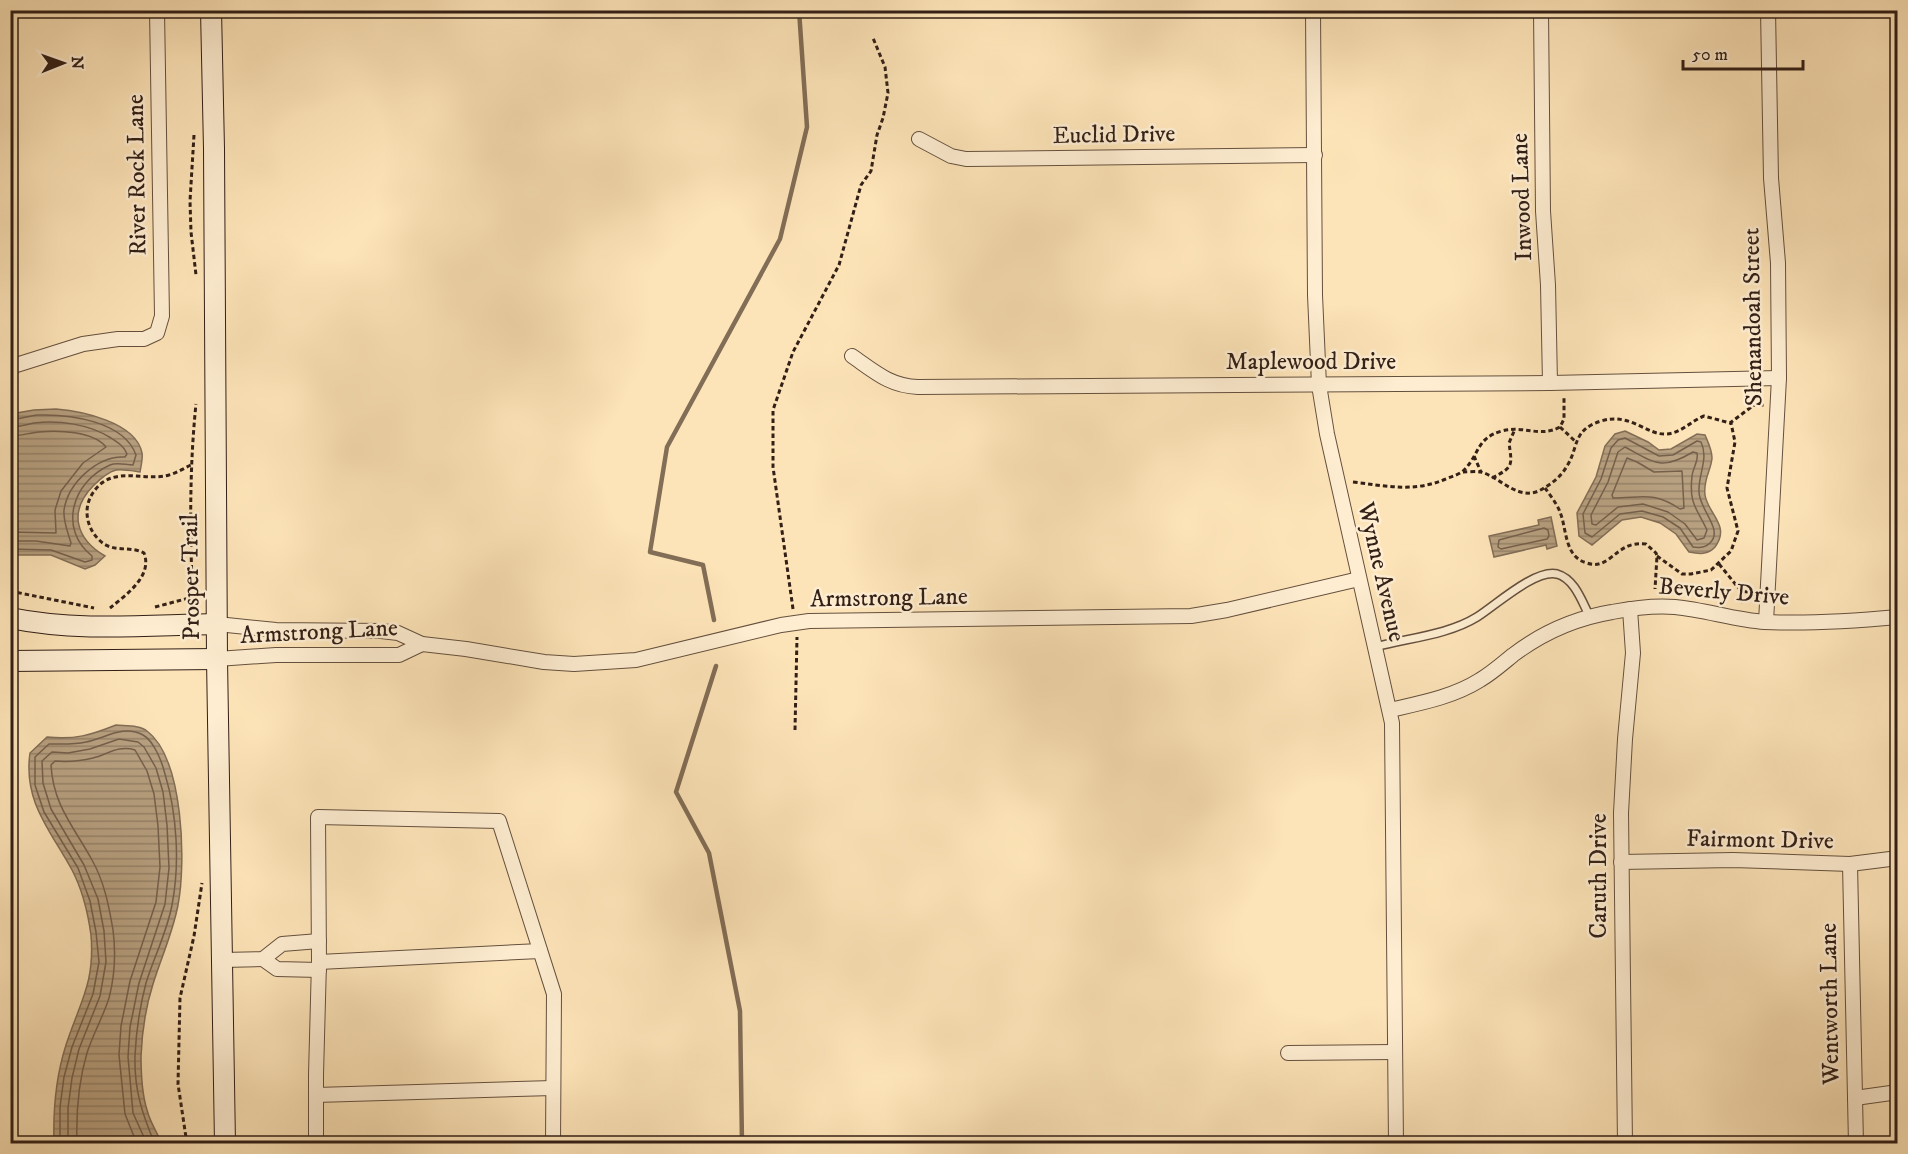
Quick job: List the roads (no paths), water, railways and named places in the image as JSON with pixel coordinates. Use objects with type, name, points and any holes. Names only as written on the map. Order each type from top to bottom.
[{"type":"street","name":"River Rock Lane","points":[[10,367],[83,344],[117,339],[144,339],[157,333],[162,316],[157,10]]},
{"type":"street","name":"Prosper Trail","points":[[211,10],[217,659],[225,1143]]},
{"type":"street","name":"Wynne Avenue","points":[[1313,10],[1315,295],[1319,385],[1327,434],[1390,710],[1393,743],[1396,1143]]},
{"type":"street","name":"Inwood Lane","points":[[1541,10],[1543,211],[1548,276],[1550,383]]},
{"type":"street","name":"Shenandoah Street","points":[[1766,622],[1779,378],[1778,263],[1771,178],[1768,10]]},
{"type":"street","name":"Euclid Drive","points":[[919,140],[951,156],[966,159],[1315,155]]},
{"type":"street","name":"Maplewood Drive","points":[[852,356],[878,374],[903,387],[1550,383],[1779,378]]},
{"type":"street","name":"Armstrong Lane","points":[[217,624],[276,630],[381,631],[398,633],[422,644],[544,662],[596,664],[636,660],[795,622],[1209,615],[1359,579]]},
{"type":"street","name":"Beverly Drive","points":[[1390,710],[1462,690],[1480,681],[1531,642],[1549,632],[1590,616],[1630,609],[1675,607],[1742,620],[1766,622],[1898,617]]},
{"type":"street","name":"Caruth Drive","points":[[1625,1143],[1621,862],[1622,775],[1633,653],[1630,609]]},
{"type":"street","points":[[10,618],[75,626],[217,624]]},
{"type":"street","name":"Armstrong Lane","points":[[217,659],[276,655],[399,655],[422,644]]},
{"type":"street","points":[[10,661],[217,659]]},
{"type":"street","points":[[316,1143],[319,966],[318,817],[500,821],[554,994],[553,1143]]},
{"type":"street","name":"Fairmont Drive","points":[[1621,862],[1733,860],[1850,864],[1898,858]]},
{"type":"street","name":"Wentworth Lane","points":[[1850,864],[1856,1143]]},
{"type":"street","points":[[223,960],[263,959],[282,944],[319,941]]},
{"type":"street","points":[[263,959],[277,969],[540,951]]},
{"type":"street","points":[[1288,1053],[1395,1052]]},
{"type":"street","points":[[316,1095],[553,1088]]},
{"type":"street","points":[[1855,1098],[1898,1092]]},
{"type":"lane","points":[[1375,646],[1459,626],[1542,575],[1557,574],[1570,581],[1590,616]]},
{"type":"water","points":[[56,409],[79,412],[119,426],[138,442],[142,453],[140,472],[116,470],[110,472],[93,486],[80,506],[78,515],[82,533],[87,542],[105,556],[95,565],[85,569],[51,555],[11,555],[11,414]]},
{"type":"water","points":[[1625,431],[1659,450],[1671,449],[1697,434],[1705,435],[1712,458],[1705,484],[1705,495],[1721,533],[1712,550],[1703,553],[1689,552],[1676,534],[1660,523],[1641,517],[1622,520],[1592,545],[1579,536],[1577,513],[1596,477],[1605,446],[1615,434]]},
{"type":"water","points":[[1551,517],[1557,546],[1547,549],[1546,545],[1494,557],[1489,536],[1539,525],[1538,520]]},
{"type":"water","points":[[116,725],[144,729],[159,745],[169,764],[179,813],[182,864],[178,905],[148,1001],[141,1056],[145,1104],[162,1143],[54,1143],[58,1081],[66,1045],[89,980],[91,935],[76,877],[40,815],[35,801],[29,770],[30,753],[47,737],[83,736]]},
{"type":"waterway","points":[[714,620],[703,565],[650,552],[667,447],[780,239],[807,127],[799,10]]},
{"type":"waterway","points":[[716,666],[676,792],[709,853],[740,1011],[742,1144]]}]
